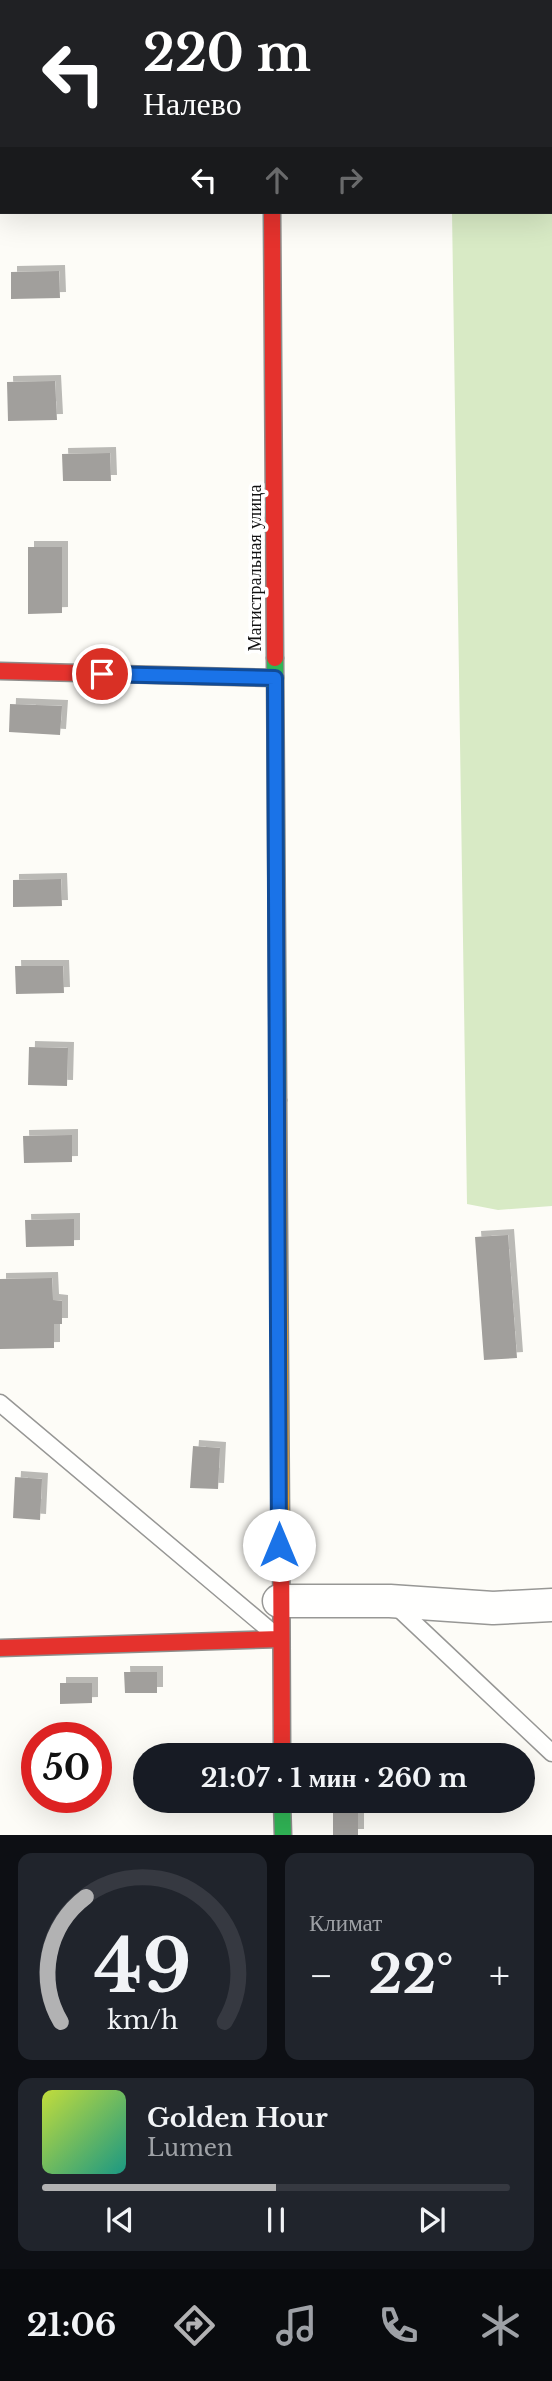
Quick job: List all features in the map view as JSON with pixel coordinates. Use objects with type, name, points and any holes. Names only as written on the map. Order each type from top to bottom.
[{"type":"main road","name":"Магистральная улица","points":[[272,214],[282,1743]]},
{"type":"main road","points":[[0,671],[275,678]]},
{"type":"main road","points":[[0,1648],[280,1639]]},
{"type":"main road","points":[[282,1813],[283,1835]]},
{"type":"street","points":[[279,1601],[390,1601],[493,1608],[552,1605]]},
{"type":"lane","points":[[0,1404],[280,1639]]},
{"type":"lane","points":[[390,1601],[552,1753]]},
{"type":"green space","points":[[452,214],[552,214],[552,1206],[498,1210],[467,1204]]},
{"type":"building","points":[[59,271],[60,298],[11,299],[11,272]]},
{"type":"building","points":[[55,381],[57,420],[8,421],[7,382]]},
{"type":"building","points":[[110,453],[111,481],[63,481],[62,454]]},
{"type":"building","points":[[28,547],[62,547],[62,613],[28,614]]},
{"type":"building","points":[[10,704],[62,706],[60,735],[9,732]]},
{"type":"building","points":[[61,879],[62,906],[13,907],[13,880]]},
{"type":"building","points":[[15,966],[63,966],[64,993],[16,994]]},
{"type":"building","points":[[29,1047],[68,1048],[67,1086],[28,1085]]},
{"type":"building","points":[[72,1135],[72,1162],[24,1163],[23,1136]]},
{"type":"building","points":[[74,1219],[74,1246],[26,1247],[25,1220]]},
{"type":"building","points":[[508,1235],[517,1358],[484,1360],[475,1237]]},
{"type":"building","points":[[52,1278],[53,1300],[62,1301],[62,1324],[54,1324],[54,1348],[0,1349],[0,1279]]},
{"type":"building","points":[[193,1446],[220,1448],[218,1489],[190,1488]]},
{"type":"building","points":[[15,1477],[42,1479],[40,1520],[13,1518]]},
{"type":"building","points":[[124,1672],[157,1672],[157,1693],[125,1693]]},
{"type":"building","points":[[60,1683],[92,1683],[92,1703],[60,1704]]},
{"type":"building","points":[[333,1813],[358,1813],[358,1835],[333,1835]]},
{"type":"traffic: fast","points":[[275,658],[278,1100]]},
{"type":"traffic: fast","points":[[282,1813],[283,1835]]},
{"type":"traffic: slow","points":[[278,1100],[281,1525]]},
{"type":"traffic: jam","points":[[272,214],[275,658]]},
{"type":"traffic: jam","points":[[0,671],[275,678]]},
{"type":"traffic: jam","points":[[281,1525],[282,1743]]},
{"type":"traffic: jam","points":[[0,1648],[280,1639]]},
{"type":"route","points":[[102,674],[275,678],[279,1545]]}]
